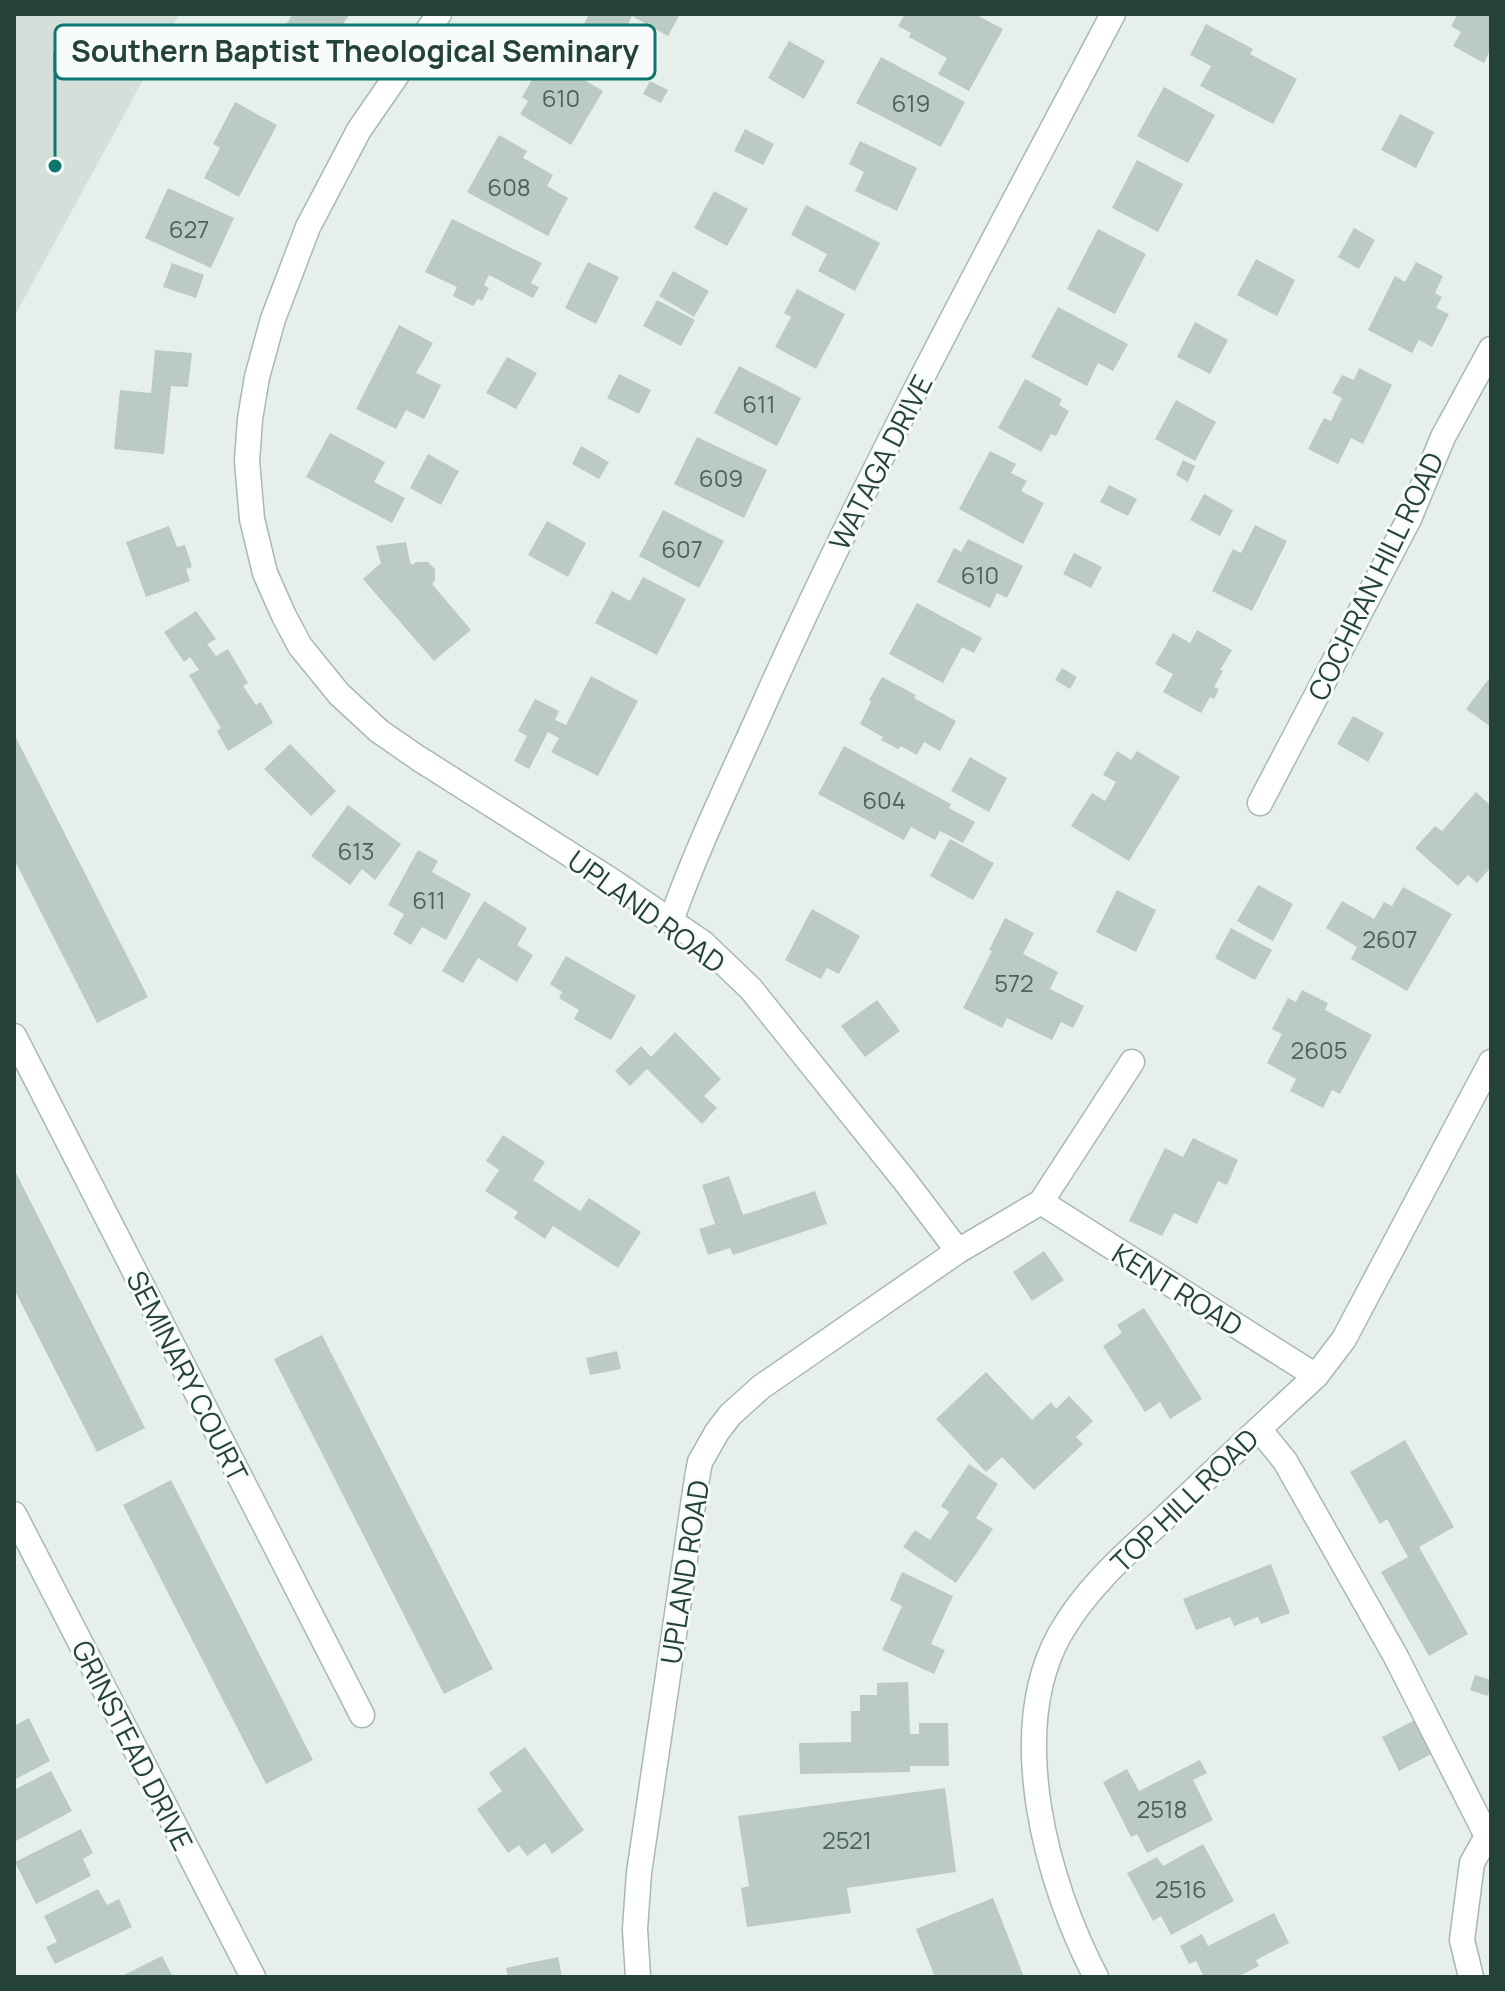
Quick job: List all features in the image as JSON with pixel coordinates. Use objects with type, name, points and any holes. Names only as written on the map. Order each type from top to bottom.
[{"type":"street","name":"UPLAND ROAD","points":[[439,14],[359,130],[308,227],[273,319],[257,377],[247,461],[252,519],[265,573],[300,646],[339,694],[379,731],[703,943],[751,989],[958,1251],[761,1387],[730,1415],[700,1462],[639,1873],[635,1929],[638,1977]]},
{"type":"street","name":"WATAGA DRIVE","points":[[671,921],[687,876],[800,624],[900,419],[1113,14]]},
{"type":"street","name":"COCHRAN HILL ROAD","points":[[1260,803],[1409,519],[1443,437],[1491,349]]},
{"type":"street","name":"SEMINARY COURT","points":[[14,1036],[362,1715]]},
{"type":"street","points":[[958,1251],[1041,1202],[1132,1062]]},
{"type":"street","name":"TOP HILL ROAD","points":[[1096,1977],[1078,1943],[1049,1860],[1038,1796],[1035,1728],[1039,1696],[1059,1636],[1075,1609],[1110,1569],[1316,1376],[1344,1339],[1491,1062]]},
{"type":"street","name":"KENT ROAD","points":[[1041,1202],[1316,1376]]},
{"type":"street","points":[[1259,1429],[1285,1461],[1395,1655],[1487,1836],[1472,1863],[1462,1940],[1471,1977]]},
{"type":"street","name":"GRINSTEAD DRIVE","points":[[14,1514],[253,1977]]},
{"type":"shaded area","points":[[14,14],[179,14],[14,317]]},
{"type":"building","points":[[293,14],[350,14],[334,37],[328,33],[313,55],[280,33]]},
{"type":"building","points":[[589,14],[680,14],[668,36],[632,16],[616,47],[582,28]]},
{"type":"building","points":[[905,14],[975,14],[1003,29],[969,91],[938,74],[947,58],[909,37],[911,33],[898,26]]},
{"type":"building","points":[[1458,14],[1491,14],[1491,53],[1484,63],[1453,46],[1461,32],[1451,26]]},
{"type":"building","points":[[1206,24],[1253,49],[1250,54],[1297,79],[1273,124],[1200,86],[1211,66],[1190,55]]},
{"type":"building","points":[[789,41],[825,61],[804,99],[768,78]]},
{"type":"building","points":[[561,48],[576,58],[569,71],[603,91],[571,145],[520,114],[528,101],[522,97],[546,56],[554,60]]},
{"type":"building","points":[[881,57],[965,102],[941,147],[856,103]]},
{"type":"building","points":[[650,81],[668,90],[661,103],[643,94]]},
{"type":"building","points":[[1164,87],[1215,115],[1188,163],[1137,136]]},
{"type":"building","points":[[235,102],[277,125],[239,197],[204,178],[220,148],[213,144]]},
{"type":"building","points":[[1400,114],[1434,132],[1416,168],[1381,150]]},
{"type":"building","points":[[745,129],[774,144],[763,165],[734,151]]},
{"type":"building","points":[[499,135],[527,151],[523,158],[553,175],[547,186],[568,198],[548,236],[467,192]]},
{"type":"building","points":[[860,141],[917,168],[897,211],[855,191],[864,172],[849,164]]},
{"type":"building","points":[[1137,160],[1183,184],[1158,232],[1112,208]]},
{"type":"building","points":[[168,188],[234,218],[211,268],[145,238]]},
{"type":"building","points":[[714,191],[748,209],[727,246],[694,228]]},
{"type":"building","points":[[806,205],[880,243],[855,291],[818,271],[827,254],[791,235]]},
{"type":"building","points":[[452,219],[542,263],[531,283],[539,287],[533,298],[489,275],[484,285],[489,288],[482,301],[478,299],[473,306],[453,296],[457,287],[425,272]]},
{"type":"building","points":[[1354,228],[1375,240],[1359,269],[1338,257]]},
{"type":"building","points":[[1098,229],[1146,254],[1115,314],[1067,289]]},
{"type":"building","points":[[1256,259],[1295,280],[1277,316],[1237,295]]},
{"type":"building","points":[[588,262],[619,277],[596,324],[565,308]]},
{"type":"building","points":[[1416,262],[1443,276],[1435,293],[1442,297],[1436,308],[1449,314],[1432,347],[1419,340],[1412,353],[1368,330],[1395,276],[1405,282]]},
{"type":"building","points":[[172,263],[204,275],[196,298],[163,287]]},
{"type":"building","points":[[673,271],[709,291],[694,317],[659,296]]},
{"type":"building","points":[[797,289],[845,314],[816,369],[775,347],[791,317],[784,313]]},
{"type":"building","points":[[657,300],[695,320],[681,346],[643,326]]},
{"type":"building","points":[[1058,307],[1128,344],[1113,371],[1098,363],[1087,386],[1031,357]]},
{"type":"building","points":[[1195,322],[1228,340],[1210,374],[1177,357]]},
{"type":"building","points":[[399,325],[433,343],[416,373],[441,385],[424,419],[406,410],[396,429],[356,409]]},
{"type":"building","points":[[155,350],[192,353],[188,387],[171,386],[164,454],[114,449],[120,390],[151,393]]},
{"type":"building","points":[[507,357],[537,373],[516,409],[486,393]]},
{"type":"building","points":[[739,366],[801,398],[777,446],[714,413]]},
{"type":"building","points":[[1359,368],[1392,385],[1363,444],[1351,438],[1338,464],[1308,449],[1324,418],[1331,421],[1342,398],[1332,393],[1342,375],[1354,380]]},
{"type":"building","points":[[619,374],[651,390],[639,414],[607,398]]},
{"type":"building","points":[[1025,379],[1062,399],[1059,405],[1069,411],[1056,436],[1051,434],[1041,452],[998,428]]},
{"type":"building","points":[[1176,400],[1216,422],[1195,461],[1155,439]]},
{"type":"building","points":[[330,433],[385,462],[374,482],[405,498],[392,523],[306,477]]},
{"type":"building","points":[[697,437],[767,470],[744,518],[674,484]]},
{"type":"building","points":[[581,446],[609,462],[599,479],[572,464]]},
{"type":"building","points":[[990,451],[1016,464],[1011,473],[1027,481],[1021,491],[1044,503],[1023,544],[959,509]]},
{"type":"building","points":[[428,454],[459,471],[441,505],[410,488]]},
{"type":"building","points":[[1183,460],[1195,466],[1188,482],[1176,475]]},
{"type":"building","points":[[1109,485],[1137,499],[1128,516],[1100,502]]},
{"type":"building","points":[[1204,494],[1233,510],[1220,536],[1190,520]]},
{"type":"building","points":[[663,510],[724,541],[699,588],[639,556]]},
{"type":"building","points":[[547,521],[586,543],[568,577],[528,555]]},
{"type":"building","points":[[1255,525],[1287,541],[1252,611],[1212,591],[1233,549],[1241,553]]},
{"type":"building","points":[[169,526],[177,547],[185,545],[192,567],[186,569],[190,581],[146,597],[126,542]]},
{"type":"building","points":[[968,539],[1023,566],[1007,598],[997,593],[990,608],[937,582],[954,548],[961,552]]},
{"type":"building","points":[[406,542],[412,565],[428,562],[435,569],[432,584],[471,630],[434,661],[363,579],[381,563],[376,546]]},
{"type":"building","points":[[1074,553],[1102,567],[1091,588],[1063,574]]},
{"type":"building","points":[[643,577],[686,599],[657,655],[595,623],[612,591],[630,601]]},
{"type":"building","points":[[917,603],[982,638],[974,653],[962,647],[943,683],[889,654]]},
{"type":"building","points":[[196,611],[216,639],[207,644],[216,656],[228,649],[248,683],[243,686],[256,705],[261,702],[273,723],[228,751],[217,731],[221,728],[189,675],[199,670],[190,657],[184,662],[164,632]]},
{"type":"building","points":[[1197,630],[1232,650],[1214,687],[1219,689],[1201,713],[1163,692],[1173,674],[1155,664],[1173,633],[1190,643]]},
{"type":"building","points":[[1062,668],[1077,677],[1070,689],[1055,680]]},
{"type":"building","points":[[591,676],[638,701],[598,776],[551,752],[559,738],[548,732],[529,769],[514,761],[527,736],[518,731],[535,699],[559,711],[555,720],[566,725]]},
{"type":"building","points":[[1491,676],[1491,727],[1466,709]]},
{"type":"building","points":[[882,677],[956,721],[940,751],[924,742],[917,755],[901,746],[898,749],[860,724]]},
{"type":"building","points":[[1353,716],[1384,733],[1368,762],[1337,744]]},
{"type":"building","points":[[14,734],[148,997],[97,1023],[14,859]]},
{"type":"building","points":[[290,744],[336,791],[311,816],[264,769]]},
{"type":"building","points":[[844,746],[951,804],[949,808],[975,822],[963,843],[940,831],[935,840],[911,827],[904,840],[818,794]]},
{"type":"building","points":[[1117,751],[1131,760],[1137,751],[1180,777],[1129,861],[1071,826],[1092,793],[1105,801],[1116,782],[1103,775]]},
{"type":"building","points":[[970,757],[1007,778],[989,812],[951,791]]},
{"type":"building","points":[[1476,792],[1491,806],[1491,867],[1477,883],[1468,875],[1458,886],[1415,848],[1435,826],[1442,831]]},
{"type":"building","points":[[348,805],[401,844],[375,880],[362,869],[350,885],[311,856]]},
{"type":"building","points":[[950,839],[994,863],[973,900],[930,876]]},
{"type":"building","points":[[418,850],[438,861],[432,872],[471,894],[446,940],[422,927],[411,945],[393,934],[404,914],[388,905]]},
{"type":"building","points":[[1258,885],[1293,904],[1273,941],[1237,921]]},
{"type":"building","points":[[1403,887],[1452,914],[1407,991],[1351,959],[1357,947],[1326,928],[1342,901],[1374,919],[1384,902],[1392,906]]},
{"type":"building","points":[[1117,890],[1156,910],[1136,952],[1096,932]]},
{"type":"building","points":[[484,901],[527,928],[517,945],[533,955],[517,982],[478,958],[463,983],[442,971]]},
{"type":"building","points":[[812,909],[860,936],[839,974],[827,968],[821,979],[785,960]]},
{"type":"building","points":[[1005,918],[1034,933],[1023,954],[1058,972],[1050,989],[1084,1006],[1073,1028],[1061,1022],[1052,1040],[1007,1018],[1002,1028],[963,1008]]},
{"type":"building","points":[[1231,928],[1272,950],[1255,980],[1215,958]]},
{"type":"building","points":[[566,956],[636,996],[611,1040],[574,1019],[579,1010],[559,998],[562,992],[550,984]]},
{"type":"building","points":[[1302,990],[1328,1003],[1325,1010],[1372,1035],[1340,1094],[1332,1090],[1323,1108],[1290,1091],[1296,1079],[1267,1063],[1282,1034],[1272,1029],[1288,998],[1296,1002]]},
{"type":"building","points":[[877,1000],[900,1031],[865,1057],[841,1026]]},
{"type":"building","points":[[675,1032],[721,1079],[704,1096],[717,1108],[702,1124],[647,1069],[630,1086],[615,1071],[641,1046],[651,1057]]},
{"type":"building","points":[[503,1135],[545,1162],[533,1180],[580,1211],[589,1198],[641,1232],[618,1268],[553,1226],[545,1239],[514,1218],[518,1212],[485,1191],[499,1170],[486,1161]]},
{"type":"building","points":[[1193,1138],[1238,1160],[1227,1185],[1218,1181],[1197,1224],[1174,1213],[1162,1236],[1129,1221],[1165,1148],[1183,1157]]},
{"type":"building","points":[[14,1169],[145,1428],[97,1452],[14,1289]]},
{"type":"building","points":[[729,1176],[743,1215],[815,1191],[827,1224],[733,1255],[730,1248],[708,1255],[699,1229],[715,1224],[702,1185]]},
{"type":"building","points":[[1044,1251],[1064,1280],[1032,1301],[1013,1272]]},
{"type":"building","points":[[1144,1308],[1202,1399],[1170,1419],[1160,1402],[1145,1412],[1103,1346],[1122,1333],[1117,1325]]},
{"type":"building","points":[[322,1335],[493,1669],[444,1694],[274,1359]]},
{"type":"building","points":[[617,1351],[621,1369],[590,1375],[586,1358]]},
{"type":"building","points":[[986,1372],[1032,1420],[1051,1402],[1056,1409],[1069,1396],[1093,1421],[1076,1437],[1083,1444],[1034,1490],[1002,1457],[986,1472],[936,1419]]},
{"type":"building","points":[[1405,1440],[1454,1527],[1419,1547],[1468,1634],[1429,1656],[1381,1572],[1408,1557],[1387,1519],[1380,1524],[1350,1472]]},
{"type":"building","points":[[969,1464],[998,1484],[976,1518],[993,1529],[956,1583],[903,1547],[915,1530],[930,1540],[949,1512],[941,1506]]},
{"type":"building","points":[[171,1480],[313,1760],[266,1784],[123,1505]]},
{"type":"building","points":[[1271,1564],[1290,1613],[1261,1624],[1258,1617],[1234,1626],[1230,1617],[1196,1630],[1183,1599]]},
{"type":"building","points":[[902,1572],[953,1596],[931,1644],[945,1650],[934,1674],[882,1650],[902,1606],[890,1600]]},
{"type":"building","points":[[1475,1675],[1491,1680],[1488,1696],[1470,1690]]},
{"type":"building","points":[[908,1682],[910,1734],[919,1734],[919,1723],[948,1723],[949,1766],[910,1766],[910,1772],[800,1774],[799,1743],[851,1742],[851,1711],[860,1711],[860,1695],[877,1695],[877,1683]]},
{"type":"building","points":[[29,1718],[50,1761],[14,1780],[14,1726]]},
{"type":"building","points":[[1415,1720],[1433,1753],[1399,1771],[1382,1737]]},
{"type":"building","points":[[525,1747],[584,1830],[552,1854],[545,1843],[527,1856],[519,1845],[508,1853],[477,1809],[502,1791],[489,1773]]},
{"type":"building","points":[[1200,1760],[1207,1773],[1193,1780],[1213,1820],[1147,1853],[1137,1834],[1131,1837],[1103,1782],[1127,1769],[1139,1791]]},
{"type":"building","points":[[51,1771],[72,1811],[14,1842],[14,1790]]},
{"type":"building","points":[[945,1788],[956,1872],[847,1888],[851,1913],[747,1927],[741,1888],[749,1886],[738,1816]]},
{"type":"building","points":[[81,1829],[93,1853],[83,1859],[91,1876],[36,1904],[15,1862]]},
{"type":"building","points":[[1203,1844],[1234,1901],[1171,1935],[1161,1916],[1153,1921],[1127,1873],[1157,1857],[1163,1866]]},
{"type":"building","points":[[98,1889],[107,1905],[119,1899],[132,1927],[55,1964],[46,1947],[57,1942],[44,1916]]},
{"type":"building","points":[[993,1898],[1024,1977],[935,1977],[916,1929]]},
{"type":"building","points":[[1274,1913],[1289,1943],[1256,1960],[1259,1966],[1237,1977],[1204,1977],[1196,1961],[1189,1964],[1180,1946],[1202,1934],[1208,1946]]},
{"type":"building","points":[[162,1956],[173,1977],[120,1977]]},
{"type":"building","points":[[558,1957],[562,1977],[508,1977],[506,1968]]},
{"type":"place","name":"Southern Baptist Theological Seminary","points":[[55,166]]}]
